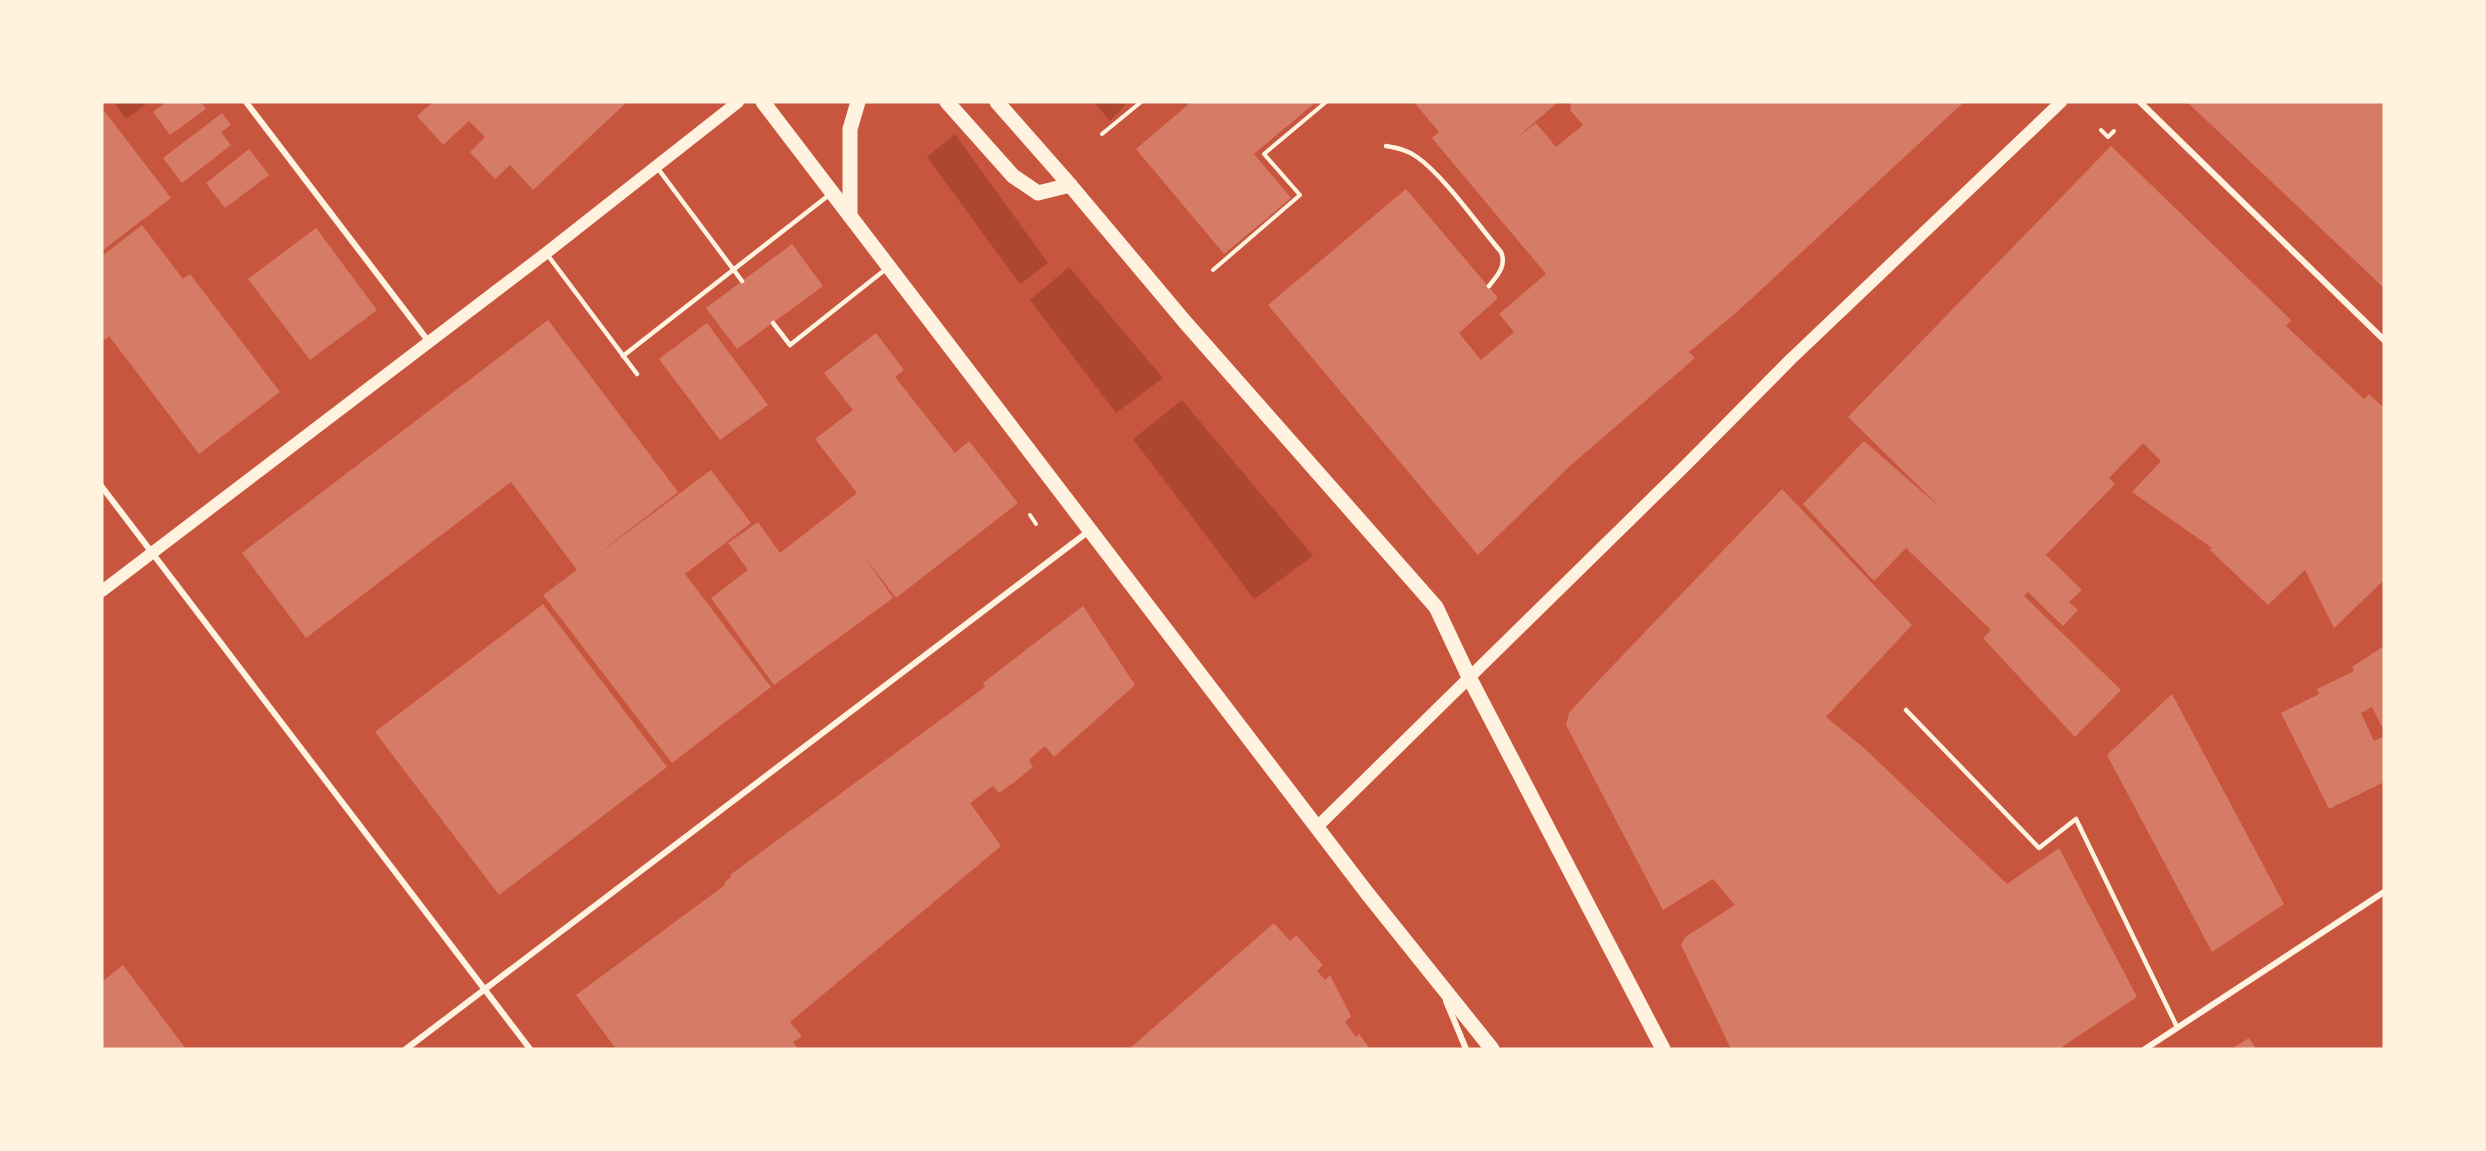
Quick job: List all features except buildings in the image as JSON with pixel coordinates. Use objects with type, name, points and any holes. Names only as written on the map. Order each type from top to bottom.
[{"type":"main road","points":[[102,591],[429,343],[738,102]]},
{"type":"main road","points":[[763,102],[1317,827],[1492,1049]]},
{"type":"main road","points":[[850,216],[850,129],[858,102]]},
{"type":"main road","points":[[947,102],[1013,176],[1038,193],[1070,185]]},
{"type":"main road","points":[[997,102],[1185,322],[1436,607],[1469,677],[1662,1046]]},
{"type":"main road","points":[[1317,827],[1791,359],[2061,102]]},
{"type":"street","points":[[246,102],[429,343]]},
{"type":"street","points":[[2140,102],[2384,339]]},
{"type":"street","points":[[102,487],[531,1049]]},
{"type":"street","points":[[406,1049],[1090,531]]},
{"type":"street","points":[[2145,1049],[2384,892]]},
{"type":"street","points":[[1438,981],[1466,1049]]},
{"type":"lane","points":[[1386,146],[1401,149],[1416,156],[1432,170],[1501,252],[1503,257],[1501,271],[1489,286]]},
{"type":"lane","points":[[656,166],[742,281]]},
{"type":"lane","points":[[623,356],[832,193]]},
{"type":"lane","points":[[546,253],[637,374]]},
{"type":"lane","points":[[773,323],[790,345],[888,267]]},
{"type":"lane","points":[[1906,710],[2039,848],[2076,819],[2177,1028]]},
{"type":"path","points":[[1102,134],[1141,102]]},
{"type":"path","points":[[1213,270],[1300,195],[1264,154],[1326,102]]},
{"type":"path","points":[[2101,130],[2108,137],[2114,131]]},
{"type":"path","points":[[1030,514],[1036,524]]},
{"type":"shaded area","points":[[114,102],[149,102],[126,119]]},
{"type":"shaded area","points":[[1094,102],[1120,102],[1125,105],[1110,121]]},
{"type":"shaded area","points":[[955,134],[1048,263],[1020,284],[927,157]]},
{"type":"shaded area","points":[[1069,267],[1163,378],[1116,413],[1030,300]]},
{"type":"shaded area","points":[[1182,400],[1313,556],[1254,599],[1133,439]]}]
